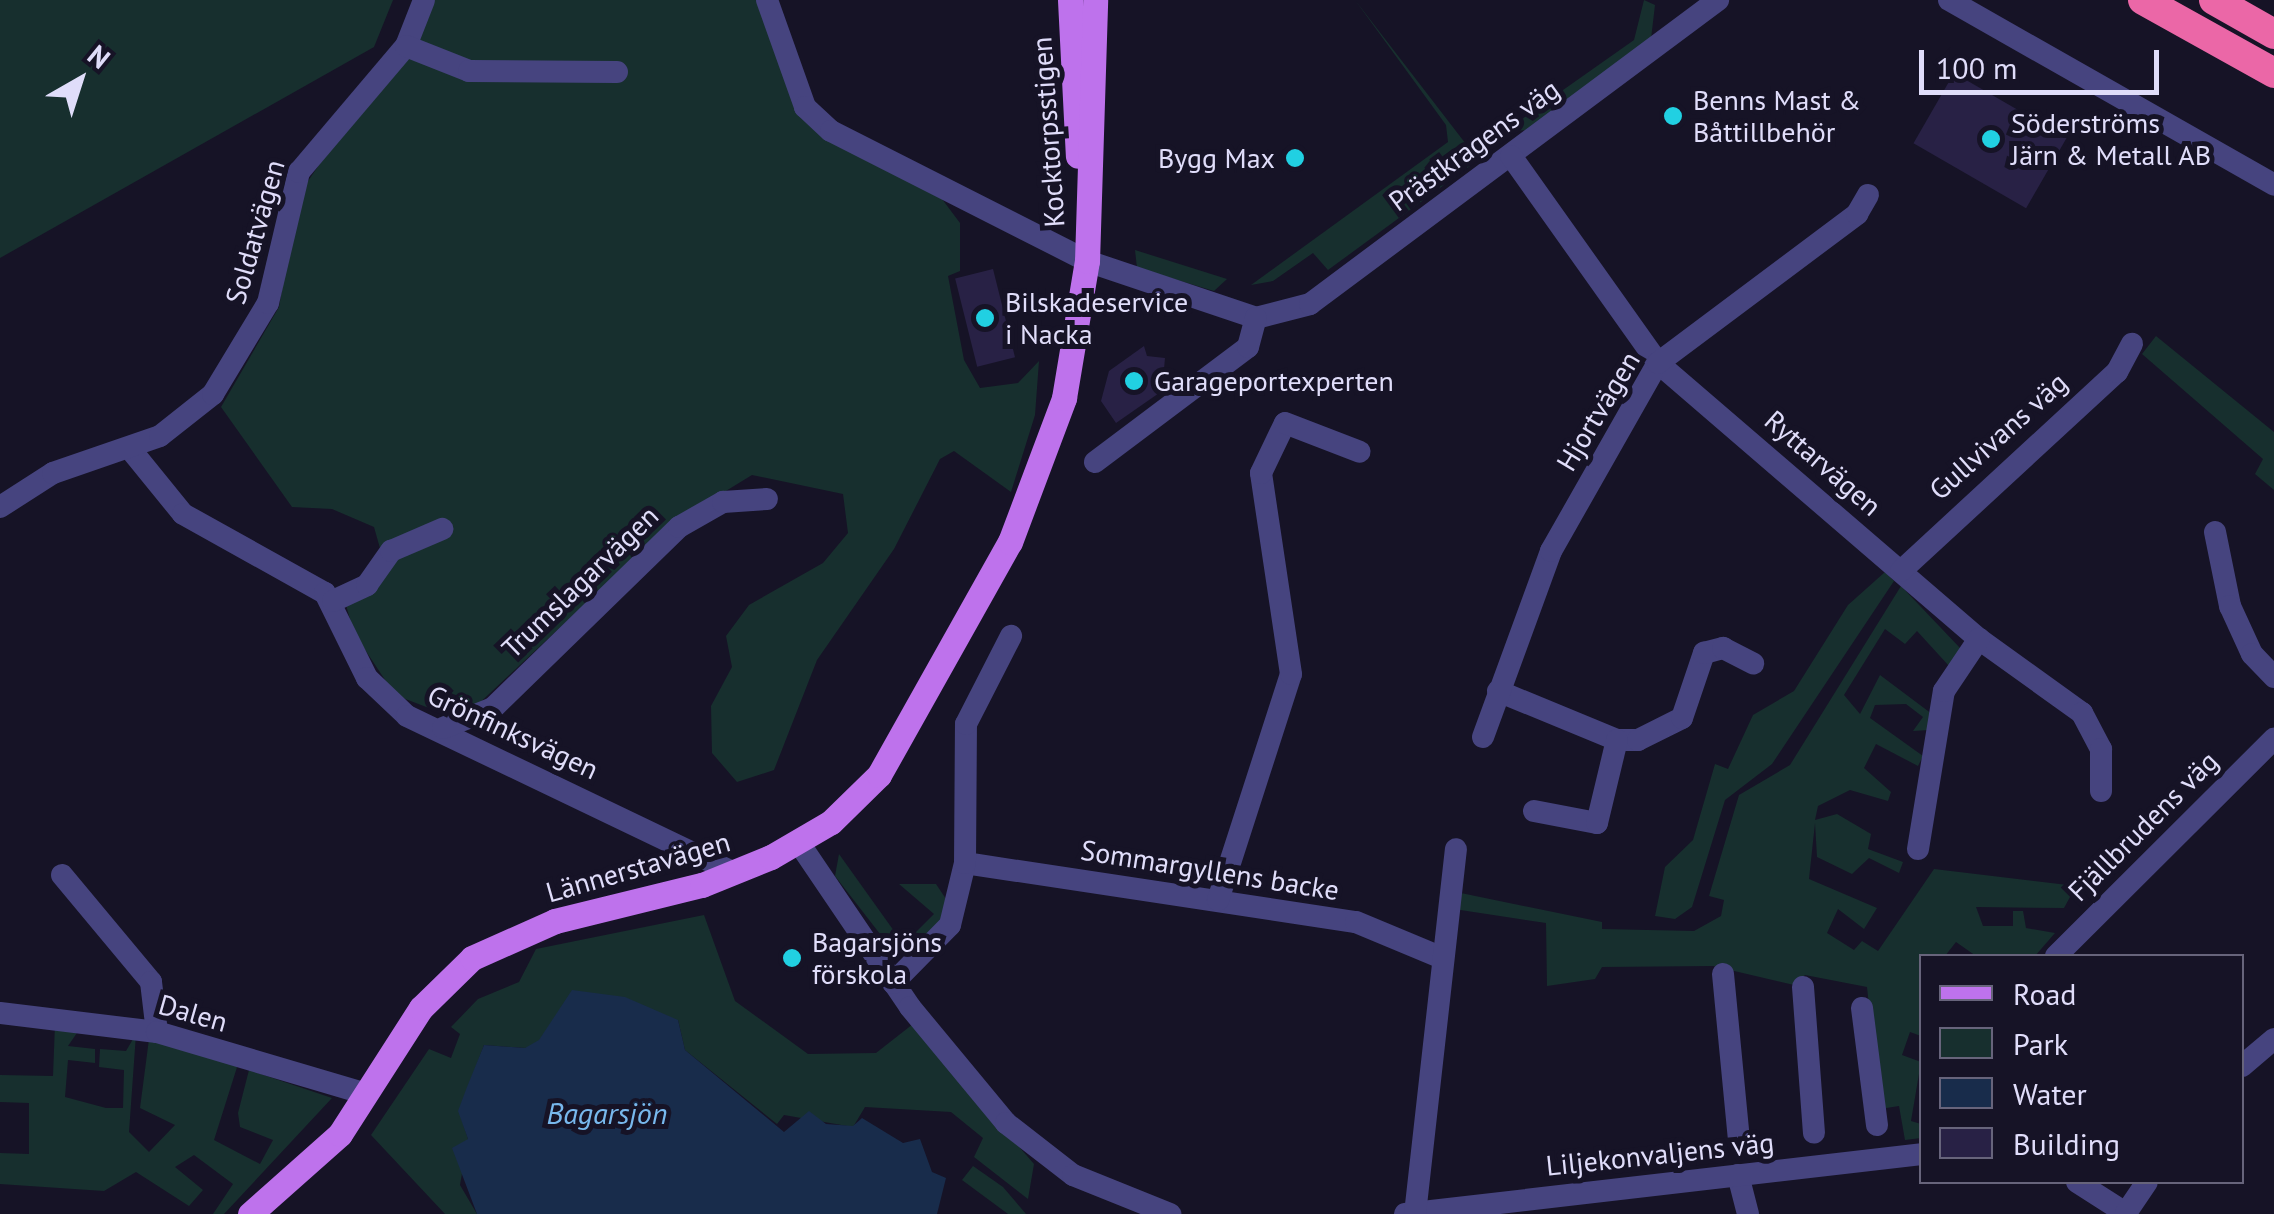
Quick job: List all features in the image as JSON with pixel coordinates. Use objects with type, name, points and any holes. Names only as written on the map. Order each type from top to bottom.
[{"type":"highway","points":[[2143,0],[2274,73]]},
{"type":"highway","points":[[2214,0],[2274,34]]},
{"type":"main road","name":"Kocktorpsstigen","points":[[1070,0],[1087,260]]},
{"type":"main road","points":[[1087,260],[1096,0]]},
{"type":"main road","name":"Lännerstavägen","points":[[250,1214],[318,1157],[366,1094],[421,1008],[472,958],[555,921],[734,873],[798,843],[879,775],[1010,542],[1064,398],[1087,260]]},
{"type":"street","name":"Soldatvägen","points":[[0,507],[54,473],[131,450],[213,394],[250,346],[299,172],[406,46],[424,0]]},
{"type":"street","points":[[767,0],[815,119],[1087,260],[1256,318],[1248,346],[1095,462]]},
{"type":"street","name":"Prästkragens väg","points":[[1256,318],[1310,304],[1718,0]]},
{"type":"street","points":[[1949,0],[2274,185]]},
{"type":"street","points":[[406,46],[469,70],[618,72]]},
{"type":"street","name":"Ryttarvägen","points":[[1512,156],[1658,362],[1979,639],[2082,713],[2101,749],[2101,792]]},
{"type":"street","name":"Hjortvägen","points":[[1484,737],[1551,552],[1658,362],[1858,214],[1868,195]]},
{"type":"street","name":"Gullvivans väg","points":[[1901,571],[2117,372],[2132,344]]},
{"type":"street","points":[[1218,900],[1291,674],[1261,473],[1285,423],[1360,452]]},
{"type":"street","points":[[131,450],[155,491],[183,514],[333,601],[366,584],[391,551],[442,529]]},
{"type":"street","name":"Trumslagarvägen","points":[[443,728],[493,708],[679,527],[723,502],[767,499]]},
{"type":"street","points":[[2215,532],[2230,606],[2252,654],[2274,677]]},
{"type":"street","name":"Grönfinksvägen","points":[[333,601],[343,637],[379,692],[407,716],[443,728],[734,873]]},
{"type":"street","points":[[893,983],[945,935],[965,863],[966,724],[1011,636]]},
{"type":"street","points":[[1918,849],[1944,690],[1979,639]]},
{"type":"street","points":[[1498,691],[1617,740],[1682,718],[1704,653],[1723,648],[1753,663]]},
{"type":"street","name":"Fjällbrudens väg","points":[[2058,954],[2274,739]]},
{"type":"street","points":[[1534,811],[1597,823],[1617,740]]},
{"type":"street","points":[[798,843],[893,983],[1032,1147],[1104,1192],[1170,1214]]},
{"type":"street","points":[[1415,1214],[1440,957],[1456,849]]},
{"type":"street","name":"Sommargyllens backe","points":[[965,863],[1356,922],[1440,957]]},
{"type":"street","points":[[62,874],[150,982],[157,1032]]},
{"type":"street","name":"Liljekonvaljens väg","points":[[1723,974],[1739,1141]]},
{"type":"street","name":"Liljekonvaljens väg","points":[[1803,987],[1814,1133]]},
{"type":"street","points":[[1862,1008],[1877,1125]]},
{"type":"street","name":"Dalen","points":[[0,1013],[157,1032],[366,1094]]},
{"type":"street","points":[[2244,1064],[2274,1038]]},
{"type":"street","name":"Liljekonvaljens väg","points":[[1405,1214],[1919,1154]]},
{"type":"street","points":[[1738,1175],[1748,1214]]},
{"type":"street","points":[[2080,1184],[2126,1214],[2146,1184]]},
{"type":"green space","points":[[0,0],[393,0],[374,47],[0,258]]},
{"type":"green space","points":[[433,0],[762,0],[797,110],[942,199],[960,223],[960,271],[948,276],[964,360],[980,388],[1018,383],[1039,361],[1035,415],[1011,492],[954,451],[940,459],[894,549],[817,660],[774,770],[737,782],[712,753],[711,706],[732,667],[726,636],[749,605],[823,563],[848,533],[843,494],[752,475],[667,527],[472,710],[442,713],[395,695],[354,633],[346,605],[387,573],[374,527],[332,509],[292,507],[221,407],[279,307],[299,194]]},
{"type":"green space","points":[[1355,0],[1469,148],[1470,166],[1328,270],[1313,253],[1273,281],[1251,285],[1448,142],[1446,125]]},
{"type":"green space","points":[[1644,0],[1655,5],[1651,39],[1531,130],[1505,131],[1634,40]]},
{"type":"green space","points":[[1135,250],[1227,279],[1214,291],[1137,268]]},
{"type":"green space","points":[[2156,336],[2274,432],[2274,490],[2255,474],[2263,459],[2142,354]]},
{"type":"green space","points":[[1885,572],[1894,581],[1772,764],[1725,800],[1692,907],[1675,919],[1655,916],[1665,867],[1693,840],[1715,764],[1728,769],[1753,715],[1794,691],[1848,605]]},
{"type":"green space","points":[[1901,586],[1961,649],[1949,666],[1917,631],[1905,644],[1885,629],[1844,695],[1860,714],[1880,675],[1932,714],[1929,730],[1913,731],[1923,717],[1906,704],[1875,705],[1870,718],[1923,756],[1918,766],[1876,744],[1864,768],[1891,792],[1888,801],[1850,790],[1818,806],[1815,820],[1837,814],[1871,834],[1868,849],[1903,862],[1899,873],[1869,858],[1852,874],[1817,857],[1815,823],[1809,879],[1877,908],[1864,929],[1838,909],[1827,933],[1854,950],[1862,941],[1878,951],[1934,869],[2076,886],[2064,908],[1976,907],[1983,926],[2013,926],[2013,911],[2023,911],[2026,928],[2055,933],[2037,954],[1973,954],[1956,942],[1947,954],[1919,954],[1919,1035],[1910,1032],[1902,1055],[1919,1061],[1911,1121],[1919,1123],[1919,1138],[1905,1140],[1899,1106],[1880,1109],[1867,987],[1805,975],[1794,985],[1713,966],[1602,967],[1595,979],[1547,986],[1546,923],[1454,909],[1456,892],[1602,922],[1602,929],[1694,931],[1721,916],[1724,900],[1709,896],[1739,795],[1790,765]]},
{"type":"green space","points":[[839,854],[894,931],[894,952],[835,876]]},
{"type":"green space","points":[[899,884],[936,884],[946,899],[941,923],[904,958],[906,942],[934,914]]},
{"type":"green space","points":[[704,915],[735,1001],[808,1054],[876,1053],[913,1024],[1034,1164],[1028,1199],[974,1157],[983,1138],[951,1112],[865,1107],[853,1127],[784,1115],[777,1124],[685,1050],[678,1020],[525,1048],[484,1045],[459,1111],[468,1139],[460,1185],[477,1214],[445,1214],[371,1135],[429,1049],[451,1058],[460,1034],[451,1027],[478,999],[519,982],[536,949]]},
{"type":"green space","points":[[55,1024],[81,1027],[68,1046],[95,1049],[95,1063],[68,1060],[65,1097],[106,1108],[123,1108],[124,1070],[99,1067],[100,1049],[126,1051],[136,1034],[129,1132],[149,1152],[175,1125],[140,1108],[149,1039],[238,1064],[214,1140],[260,1164],[273,1140],[240,1127],[238,1113],[249,1070],[332,1098],[224,1214],[213,1214],[233,1184],[194,1155],[175,1167],[203,1190],[189,1206],[136,1172],[104,1191],[0,1184],[0,1153],[29,1154],[29,1103],[0,1102],[0,1075],[53,1076]]},
{"type":"green space","points":[[973,1166],[1003,1187],[1026,1214],[1008,1214],[962,1180]]},
{"type":"water","name":"Bagarsjön","points":[[572,990],[625,997],[678,1020],[685,1050],[784,1132],[809,1111],[826,1124],[853,1126],[862,1118],[903,1143],[920,1139],[932,1172],[946,1178],[937,1214],[477,1214],[452,1148],[468,1139],[458,1111],[484,1045],[525,1048],[539,1040]]},
{"type":"building","name":"Söderströms Järn & Metall AB","points":[[1954,73],[2067,138],[2026,208],[1914,143]]},
{"type":"building","name":"Bilskadeservice i Nacka","points":[[993,269],[1015,357],[977,367],[955,278]]},
{"type":"building","name":"Garageportexperten","points":[[1144,346],[1147,356],[1165,358],[1162,391],[1116,423],[1101,401],[1109,371]]},
{"type":"place","name":"Benns Mast & Båttillbehör","points":[[1673,116]]},
{"type":"place","name":"Söderströms Järn & Metall AB","points":[[1991,139]]},
{"type":"place","name":"Bygg Max","points":[[1295,158]]},
{"type":"place","name":"Bilskadeservice i Nacka","points":[[985,318]]},
{"type":"place","name":"Garageportexperten","points":[[1134,381]]},
{"type":"place","name":"Bagarsjöns förskola","points":[[792,958]]}]
